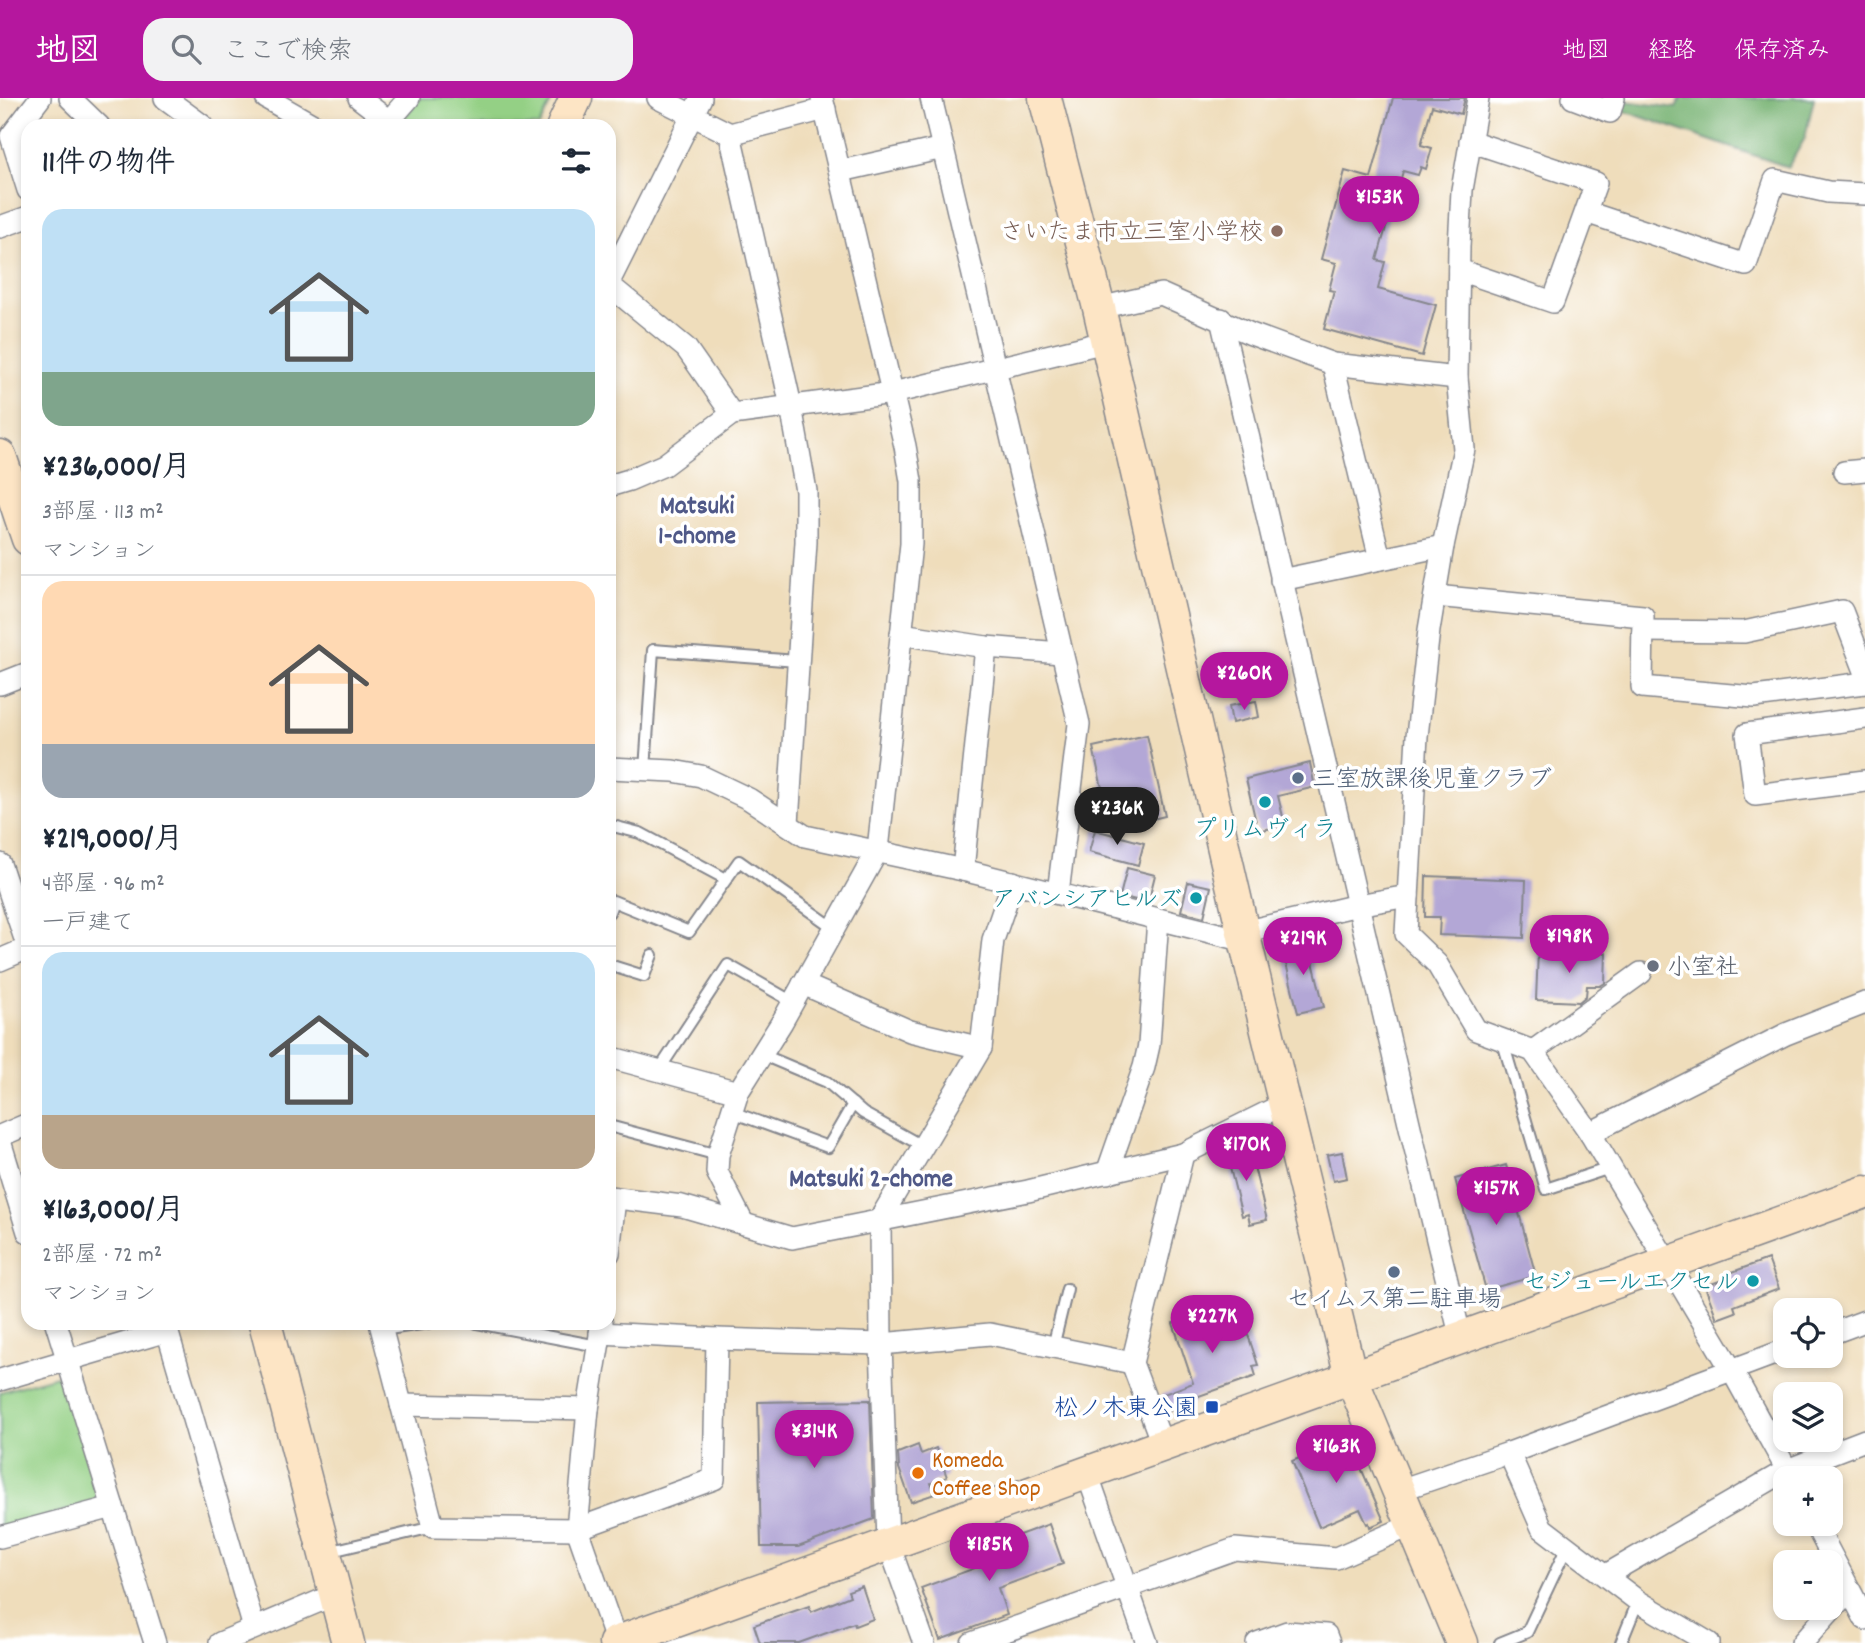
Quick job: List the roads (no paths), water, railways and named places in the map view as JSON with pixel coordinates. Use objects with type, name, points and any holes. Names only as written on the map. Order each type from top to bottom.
[{"type":"street","points":[[24,119],[40,98]]},
{"type":"street","points":[[70,98],[92,119]]},
{"type":"street","points":[[165,98],[194,119]]},
{"type":"street","points":[[267,98],[303,119]]},
{"type":"street","points":[[359,98],[386,119]]},
{"type":"street","points":[[391,119],[409,98]]},
{"type":"street","points":[[566,119],[576,98]]},
{"type":"street","points":[[658,98],[696,107],[730,134],[804,471],[807,510],[788,823]]},
{"type":"street","points":[[932,98],[1079,724],[1058,893]]},
{"type":"street","points":[[1045,98],[1099,309],[1284,1104],[1352,1377],[1462,1643]]},
{"type":"street","points":[[1478,98],[1462,190],[1457,378],[1464,449],[1443,546],[1417,736],[1406,934],[1437,964],[1476,1030],[1533,1051],[1590,1133],[1731,1370],[1784,1466]]},
{"type":"street","points":[[1573,98],[1610,112],[1614,98]]},
{"type":"street","points":[[730,134],[823,104],[893,393],[911,481],[911,544],[878,850],[735,1102],[718,1155],[717,1172],[743,1223]]},
{"type":"street","points":[[616,270],[696,107]]},
{"type":"street","points":[[21,123],[11,136],[21,168]]},
{"type":"street","points":[[1459,270],[1553,302],[1596,183],[1470,141]]},
{"type":"street","points":[[841,171],[943,148]]},
{"type":"street","points":[[1586,212],[1746,265],[1775,180],[1828,192],[1865,194]]},
{"type":"street","points":[[0,227],[21,220]]},
{"type":"street","points":[[616,290],[687,348],[732,414]]},
{"type":"street","points":[[1099,309],[1161,293],[1251,334],[1333,364],[1457,378]]},
{"type":"street","points":[[1221,319],[1461,1339]]},
{"type":"street","points":[[616,484],[664,465],[732,414],[893,393],[1105,342]]},
{"type":"street","points":[[1333,364],[1380,559]]},
{"type":"street","points":[[3,475],[21,521]]},
{"type":"street","points":[[1281,580],[1443,546]]},
{"type":"street","points":[[1435,596],[1643,616],[1642,687],[1755,697],[1865,683]]},
{"type":"street","points":[[1643,631],[1744,632],[1842,611],[1865,671]]},
{"type":"street","points":[[901,634],[986,647],[1061,653]]},
{"type":"street","points":[[963,870],[986,647]]},
{"type":"street","points":[[0,684],[21,676]]},
{"type":"street","points":[[1865,718],[1747,734],[1755,795],[1865,781]]},
{"type":"street","points":[[616,768],[673,771],[701,776],[749,799],[805,836],[878,850],[1158,919],[1245,936],[1358,905],[1408,897]]},
{"type":"street","points":[[0,864],[21,927]]},
{"type":"street","points":[[924,1643],[888,1542],[880,1219],[981,1048],[993,940],[1013,882]]},
{"type":"street","points":[[1107,1173],[1144,1067],[1149,1045],[1158,919]]},
{"type":"street","points":[[0,960],[21,951]]},
{"type":"street","points":[[1533,1051],[1641,973]]},
{"type":"street","points":[[798,993],[909,1031],[981,1048]]},
{"type":"street","points":[[1590,1133],[1786,1034],[1865,1003]]},
{"type":"street","points":[[616,1059],[659,1070],[735,1102]]},
{"type":"street","points":[[616,1198],[682,1206],[792,1238],[1028,1191],[1182,1154],[1284,1104]]},
{"type":"street","points":[[21,1128],[0,1138],[21,1208]]},
{"type":"street","points":[[1163,1446],[1132,1363],[1182,1154]]},
{"type":"street","points":[[1132,1363],[990,1334],[881,1344],[600,1334],[588,1409],[577,1528],[616,1643],[888,1542],[1163,1446],[1865,1192]]},
{"type":"street","points":[[1843,1329],[1865,1321]]},
{"type":"street","points":[[58,1330],[155,1643]]},
{"type":"street","points":[[0,1380],[157,1330]]},
{"type":"street","points":[[167,1330],[254,1628]]},
{"type":"street","points":[[267,1330],[348,1643]]},
{"type":"street","points":[[382,1330],[433,1527],[577,1528],[714,1479],[717,1339]]},
{"type":"street","points":[[1400,1490],[1509,1453],[1773,1354]]},
{"type":"street","points":[[401,1405],[588,1409]]},
{"type":"street","points":[[1809,1466],[1865,1440]]},
{"type":"street","points":[[1509,1453],[1542,1528],[1638,1601],[1709,1643]]},
{"type":"street","points":[[1087,1473],[1147,1643]]},
{"type":"street","points":[[1606,1575],[1773,1484]]},
{"type":"street","points":[[0,1536],[113,1507]]},
{"type":"street","points":[[972,1643],[1235,1549],[1336,1558],[1414,1524]]},
{"type":"street","points":[[1821,1536],[1865,1619]]},
{"type":"street","points":[[1802,1643],[1849,1590]]},
{"type":"street","points":[[220,1643],[334,1595]]},
{"type":"street","points":[[1257,1643],[1287,1632],[1326,1634],[1329,1643]]},
{"type":"lane","points":[[645,770],[653,650],[797,661]]},
{"type":"lane","points":[[616,827],[640,833],[726,879]]},
{"type":"lane","points":[[616,902],[689,932],[739,861],[834,928]]},
{"type":"lane","points":[[616,967],[643,976],[652,955]]},
{"type":"lane","points":[[659,1070],[728,965],[798,993]]},
{"type":"lane","points":[[1502,1039],[1546,1189],[1610,1168]]},
{"type":"lane","points":[[763,1055],[827,1082],[863,1113],[924,1147]]},
{"type":"lane","points":[[735,1102],[828,1147],[853,1104]]},
{"type":"lane","points":[[616,1128],[718,1155]]},
{"type":"lane","points":[[1053,1347],[1067,1289]]},
{"type":"lane","points":[[555,1330],[600,1334]]},
{"type":"lane","points":[[324,1552],[433,1527]]},
{"type":"lane","points":[[1500,1643],[1527,1632],[1567,1546]]},
{"type":"lane","points":[[1621,1643],[1638,1601]]},
{"type":"place","name":"さいたま市立三室小学校","points":[[1277,231]]},
{"type":"place","name":"三室放課後児童クラブ","points":[[1298,778]]},
{"type":"place","name":"プリムヴィラ","points":[[1265,802]]},
{"type":"place","name":"アバンシアヒルズ","points":[[1196,898]]},
{"type":"place","name":"小室社","points":[[1653,966]]},
{"type":"place","name":"セイムス第二駐車場","points":[[1394,1272]]},
{"type":"place","name":"セジュールエクセル","points":[[1753,1281]]},
{"type":"place","name":"松ノ木東公園","points":[[1212,1407]]},
{"type":"place","name":"Komeda Coffee Shop","points":[[918,1473]]},
{"type":"district","name":"Matsuki 1-chome","points":[[697,519]]},
{"type":"district","name":"Matsuki 2-chome","points":[[871,1177]]}]
